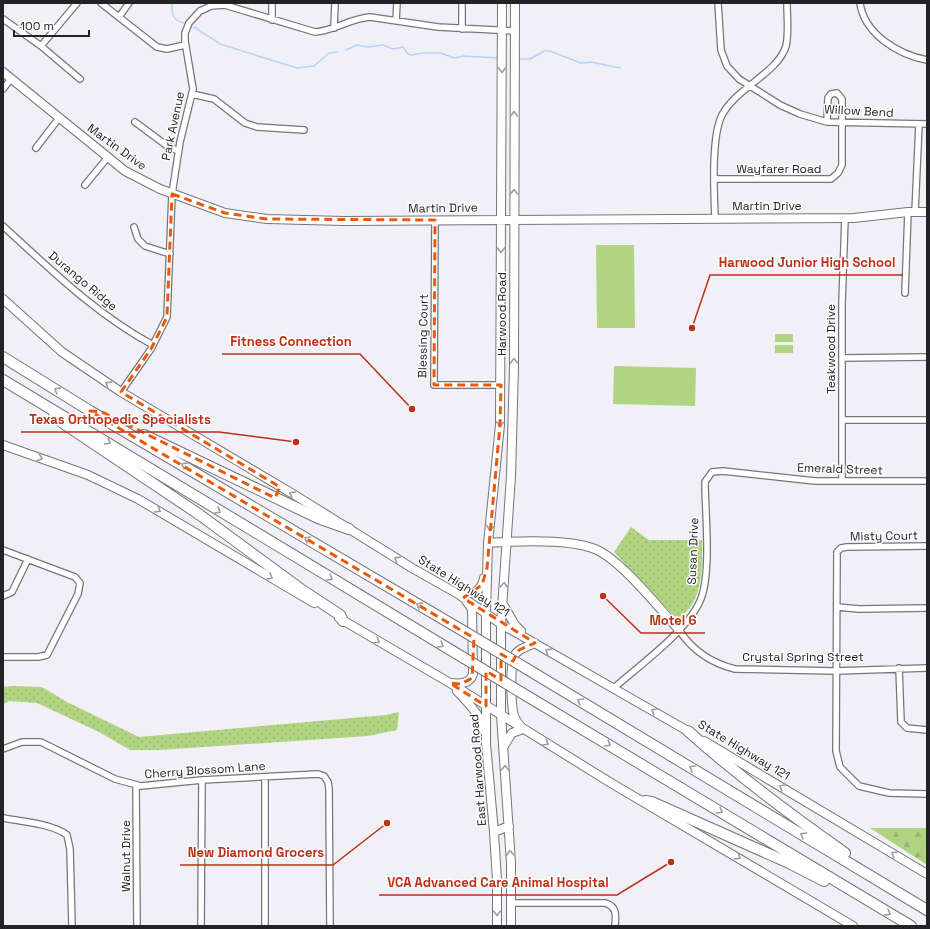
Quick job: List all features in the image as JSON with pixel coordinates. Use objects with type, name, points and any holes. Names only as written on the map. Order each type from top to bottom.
[{"type":"highway","points":[[3,357],[90,411],[465,632],[927,910]]},
{"type":"highway","points":[[3,380],[154,470],[206,504],[911,926]]},
{"type":"highway","points":[[51,408],[60,421],[200,515],[302,590],[340,614],[344,620]]},
{"type":"highway","points":[[90,411],[102,412],[228,476],[318,518],[349,529]]},
{"type":"highway","points":[[688,731],[712,753],[799,821],[871,871],[885,884]]},
{"type":"highway","points":[[644,801],[652,802],[789,863],[848,893],[866,900]]},
{"type":"main road","name":"Harwood Road","points":[[486,613],[486,568],[500,425],[502,3]]},
{"type":"main road","name":"Harwood Road","points":[[501,624],[505,542],[511,471],[513,386],[515,3]]},
{"type":"main road","name":"Martin Drive","points":[[3,72],[133,176],[172,194],[225,213],[267,220],[340,222],[436,220],[845,218],[927,212]]},
{"type":"main road","points":[[502,153],[514,153]]},
{"type":"main road","name":"State Highway 121","points":[[3,299],[62,352],[121,392],[412,568],[458,594],[501,624],[615,687],[927,874]]},
{"type":"main road","points":[[501,306],[514,309]]},
{"type":"main road","points":[[501,386],[513,386]]},
{"type":"main road","points":[[3,444],[88,475],[138,499],[450,683],[523,730],[853,926]]},
{"type":"main road","points":[[496,470],[511,471]]},
{"type":"main road","name":"Crystal Spring Street","points":[[488,543],[566,543],[594,549],[605,554],[619,566],[678,630]]},
{"type":"main road","points":[[458,594],[472,594],[478,591],[482,585],[486,568]]},
{"type":"main road","points":[[450,683],[461,684],[468,681],[473,674],[472,608],[458,594]]},
{"type":"main road","points":[[503,603],[515,626],[535,643],[520,650],[514,656],[512,669],[514,717],[523,730]]},
{"type":"main road","name":"East Harwood Road","points":[[486,613],[486,744],[494,832],[497,926]]},
{"type":"main road","points":[[501,624],[501,715],[504,746],[505,790],[509,826],[511,926]]},
{"type":"main road","points":[[450,683],[476,712],[482,724],[486,744]]},
{"type":"main road","points":[[504,746],[512,733],[523,730]]},
{"type":"main road","points":[[494,832],[509,826]]},
{"type":"street","points":[[41,46],[77,3]]},
{"type":"street","points":[[101,3],[157,47],[167,49],[186,45]]},
{"type":"street","points":[[119,17],[129,3]]},
{"type":"street","points":[[272,3],[272,20]]},
{"type":"street","points":[[334,28],[335,3]]},
{"type":"street","points":[[396,3],[396,20]]},
{"type":"street","points":[[462,3],[462,29]]},
{"type":"street","name":"Willow Bend","points":[[718,3],[722,56],[732,73],[790,110],[827,122],[927,124]]},
{"type":"street","points":[[715,218],[716,134],[720,120],[726,108],[749,84],[773,66],[783,54],[787,38],[787,3]]},
{"type":"street","points":[[860,3],[861,13],[868,26],[890,46],[913,57],[927,60]]},
{"type":"street","name":"Park Avenue","points":[[121,392],[153,345],[167,317],[172,194],[178,151],[192,94],[185,33],[189,23],[200,11],[211,4],[230,6],[311,32],[320,32],[366,17],[438,27],[514,31]]},
{"type":"street","points":[[3,19],[41,46],[80,79]]},
{"type":"street","points":[[3,89],[11,79]]},
{"type":"street","name":"Wayfarer Road","points":[[715,180],[830,179],[838,173],[842,165],[842,99],[838,94],[834,93],[828,98],[827,122]]},
{"type":"street","points":[[192,94],[214,99],[245,123],[257,127],[304,130]]},
{"type":"street","points":[[36,148],[59,118]]},
{"type":"street","points":[[135,122],[166,145],[178,151]]},
{"type":"street","points":[[905,293],[919,124]]},
{"type":"street","points":[[85,185],[108,157]]},
{"type":"street","name":"Teakwood Drive","points":[[842,481],[845,218]]},
{"type":"street","name":"Blessing Court","points":[[436,220],[434,386],[501,386]]},
{"type":"street","name":"Durango Ridge","points":[[3,226],[91,304],[126,330],[153,345]]},
{"type":"street","points":[[134,227],[138,239],[145,246],[170,254]]},
{"type":"street","points":[[843,358],[927,358]]},
{"type":"street","points":[[842,420],[927,420]]},
{"type":"street","name":"Emerald Street","points":[[707,476],[712,472],[723,470],[815,481],[927,481]]},
{"type":"street","name":"Susan Drive","points":[[615,687],[688,620],[700,601],[704,586],[706,568],[705,482],[707,476]]},
{"type":"street","name":"Misty Court","points":[[837,607],[836,558],[841,548],[927,546]]},
{"type":"street","points":[[3,550],[28,558],[75,577],[80,584],[78,594],[47,655],[38,657],[3,657]]},
{"type":"street","points":[[3,596],[12,592],[28,558]]},
{"type":"street","points":[[927,608],[860,609],[837,607],[836,671],[836,751],[839,765],[849,778],[858,786],[889,793],[927,794]]},
{"type":"street","name":"Crystal Spring Street","points":[[678,630],[688,644],[701,654],[722,665],[747,670],[836,671],[927,668]]},
{"type":"street","points":[[899,668],[901,722],[907,728],[927,730]]},
{"type":"street","name":"Cherry Blossom Lane","points":[[3,749],[22,742],[41,742],[115,779],[136,785],[157,785],[202,780],[318,774],[324,776],[328,782],[329,789],[330,926]]},
{"type":"street","points":[[264,926],[265,777]]},
{"type":"street","points":[[200,926],[202,780]]},
{"type":"street","name":"Walnut Drive","points":[[136,785],[137,926]]},
{"type":"street","points":[[3,818],[40,825],[60,831],[67,835],[70,849],[72,926]]},
{"type":"street","points":[[511,903],[605,903],[613,906],[615,909],[615,926]]},
{"type":"highlighted area","points":[[172,194],[225,213],[267,219],[435,220],[434,385],[501,385],[500,425],[487,568],[482,585],[463,598],[535,643],[519,650],[513,661],[501,654],[501,680],[486,671],[486,706],[450,683],[461,684],[472,678],[474,638],[90,411],[102,412],[275,498],[280,487],[121,392],[151,349],[167,317]]},
{"type":"green space","points":[[596,245],[634,245],[635,328],[597,328]]},
{"type":"green space","points":[[775,334],[793,334],[793,342],[775,342]]},
{"type":"green space","points":[[775,345],[793,345],[793,353],[775,353]]},
{"type":"green space","points":[[614,366],[696,368],[695,406],[613,404]]},
{"type":"green space","points":[[631,527],[649,540],[702,540],[702,560],[698,592],[694,602],[680,617],[674,616],[614,552]]},
{"type":"green space","points":[[3,687],[42,687],[67,702],[139,737],[386,715],[399,712],[397,730],[368,736],[159,750],[130,750],[99,732],[37,703],[9,701],[3,704]]},
{"type":"green space","points":[[870,828],[927,828],[927,865]]},
{"type":"waterway","points":[[172,3],[172,10],[175,18],[184,23]]},
{"type":"waterway","points":[[194,27],[220,44],[297,68],[314,66],[329,53],[338,52]]},
{"type":"waterway","points":[[346,50],[357,45],[368,47],[383,45],[393,49],[403,47],[408,54],[411,55],[441,53],[454,58],[464,56],[498,58]]},
{"type":"waterway","points":[[519,59],[530,59],[544,51],[550,51],[581,63],[591,62],[620,68]]},
{"type":"place","name":"Harwood Junior High School","points":[[692,328]]},
{"type":"place","name":"Fitness Connection","points":[[412,409]]},
{"type":"place","name":"Texas Orthopedic Specialists","points":[[296,442]]},
{"type":"place","name":"Motel 6","points":[[603,596]]},
{"type":"place","name":"New Diamond Grocers","points":[[387,823]]},
{"type":"place","name":"VCA Advanced Care Animal Hospital","points":[[671,862]]}]
